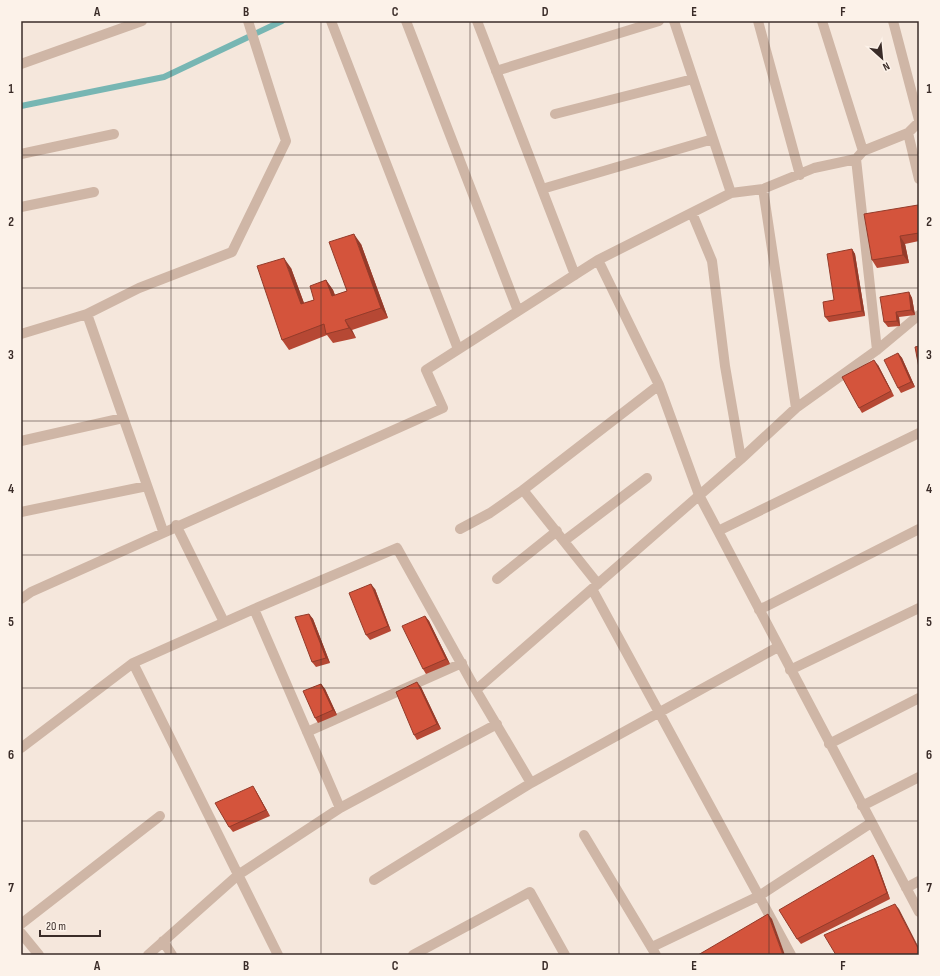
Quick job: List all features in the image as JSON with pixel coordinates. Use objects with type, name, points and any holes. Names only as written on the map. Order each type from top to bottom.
[{"type":"street","points":[[21,64],[142,21]]},
{"type":"street","points":[[331,21],[458,349]]},
{"type":"street","points":[[406,21],[518,312]]},
{"type":"street","points":[[477,21],[575,275]]},
{"type":"street","points":[[496,71],[659,21]]},
{"type":"street","points":[[674,21],[731,192]]},
{"type":"street","points":[[758,21],[800,175]]},
{"type":"street","points":[[822,21],[863,151]]},
{"type":"street","points":[[21,599],[31,592],[176,525],[443,408],[426,370],[598,260],[731,192],[763,190],[814,168],[856,160],[863,151],[908,133],[919,121],[893,21]]},
{"type":"street","points":[[21,334],[87,314],[139,288],[232,252],[286,141],[248,23]]},
{"type":"street","points":[[555,114],[693,79]]},
{"type":"street","points":[[908,133],[919,179]]},
{"type":"street","points":[[21,154],[114,134]]},
{"type":"street","points":[[542,189],[713,139]]},
{"type":"street","points":[[856,160],[877,350]]},
{"type":"street","points":[[763,190],[796,408]]},
{"type":"street","points":[[21,207],[94,192]]},
{"type":"street","points":[[692,213],[712,261],[725,366],[741,459]]},
{"type":"street","points":[[598,260],[659,385],[699,495],[829,744],[919,912]]},
{"type":"street","points":[[87,314],[163,531]]},
{"type":"street","points":[[476,690],[741,459],[796,408],[877,350],[919,315]]},
{"type":"street","points":[[460,529],[490,512],[523,490],[659,385]]},
{"type":"street","points":[[21,441],[123,418]]},
{"type":"street","points":[[718,531],[919,433]]},
{"type":"street","points":[[564,541],[647,478]]},
{"type":"street","points":[[21,512],[147,486]]},
{"type":"street","points":[[523,490],[557,531],[595,587],[659,712],[791,955]]},
{"type":"street","points":[[176,525],[224,622]]},
{"type":"street","points":[[759,610],[919,529]]},
{"type":"street","points":[[497,579],[557,531]]},
{"type":"street","points":[[21,748],[133,663],[254,608],[397,548],[476,690],[531,783]]},
{"type":"street","points":[[254,608],[340,808]]},
{"type":"street","points":[[790,670],[919,608]]},
{"type":"street","points":[[374,880],[531,783],[778,647]]},
{"type":"street","points":[[133,663],[278,955]]},
{"type":"street","points":[[307,732],[462,663]]},
{"type":"street","points":[[829,744],[919,698]]},
{"type":"street","points":[[148,955],[238,875],[340,808],[496,724]]},
{"type":"street","points":[[862,806],[919,777]]},
{"type":"street","points":[[21,924],[160,816]]},
{"type":"street","points":[[584,835],[654,951],[759,896],[871,823]]},
{"type":"street","points":[[906,888],[919,882]]},
{"type":"street","points":[[413,955],[530,892],[564,955]]},
{"type":"street","points":[[21,933],[39,955]]},
{"type":"street","points":[[163,941],[172,955]]},
{"type":"building","points":[[918,205],[919,233],[900,236],[903,255],[872,260],[864,214]]},
{"type":"building","points":[[354,234],[381,308],[345,320],[349,328],[326,334],[324,324],[282,340],[257,266],[284,258],[301,304],[314,300],[310,286],[326,280],[332,296],[347,291],[329,242]]},
{"type":"building","points":[[852,249],[862,311],[825,317],[823,302],[834,300],[827,254]]},
{"type":"building","points":[[909,292],[911,310],[896,312],[897,321],[884,322],[880,297]]},
{"type":"building","points":[[919,346],[919,368],[915,347]]},
{"type":"building","points":[[898,353],[911,382],[898,388],[884,360]]},
{"type":"building","points":[[874,360],[891,391],[859,408],[842,377]]},
{"type":"building","points":[[371,584],[388,626],[366,635],[349,593]]},
{"type":"building","points":[[309,614],[326,658],[312,662],[295,617]]},
{"type":"building","points":[[425,616],[446,659],[423,669],[402,626]]},
{"type":"building","points":[[417,682],[437,724],[414,735],[396,692]]},
{"type":"building","points":[[321,684],[333,710],[315,718],[303,691]]},
{"type":"building","points":[[253,786],[266,810],[229,827],[215,803]]},
{"type":"building","points":[[873,855],[887,893],[797,939],[779,910]]},
{"type":"building","points":[[895,904],[919,950],[919,955],[836,955],[824,935]]},
{"type":"building","points":[[768,914],[783,955],[698,955]]},
{"type":"waterway","points":[[21,106],[164,77],[282,21]]}]
